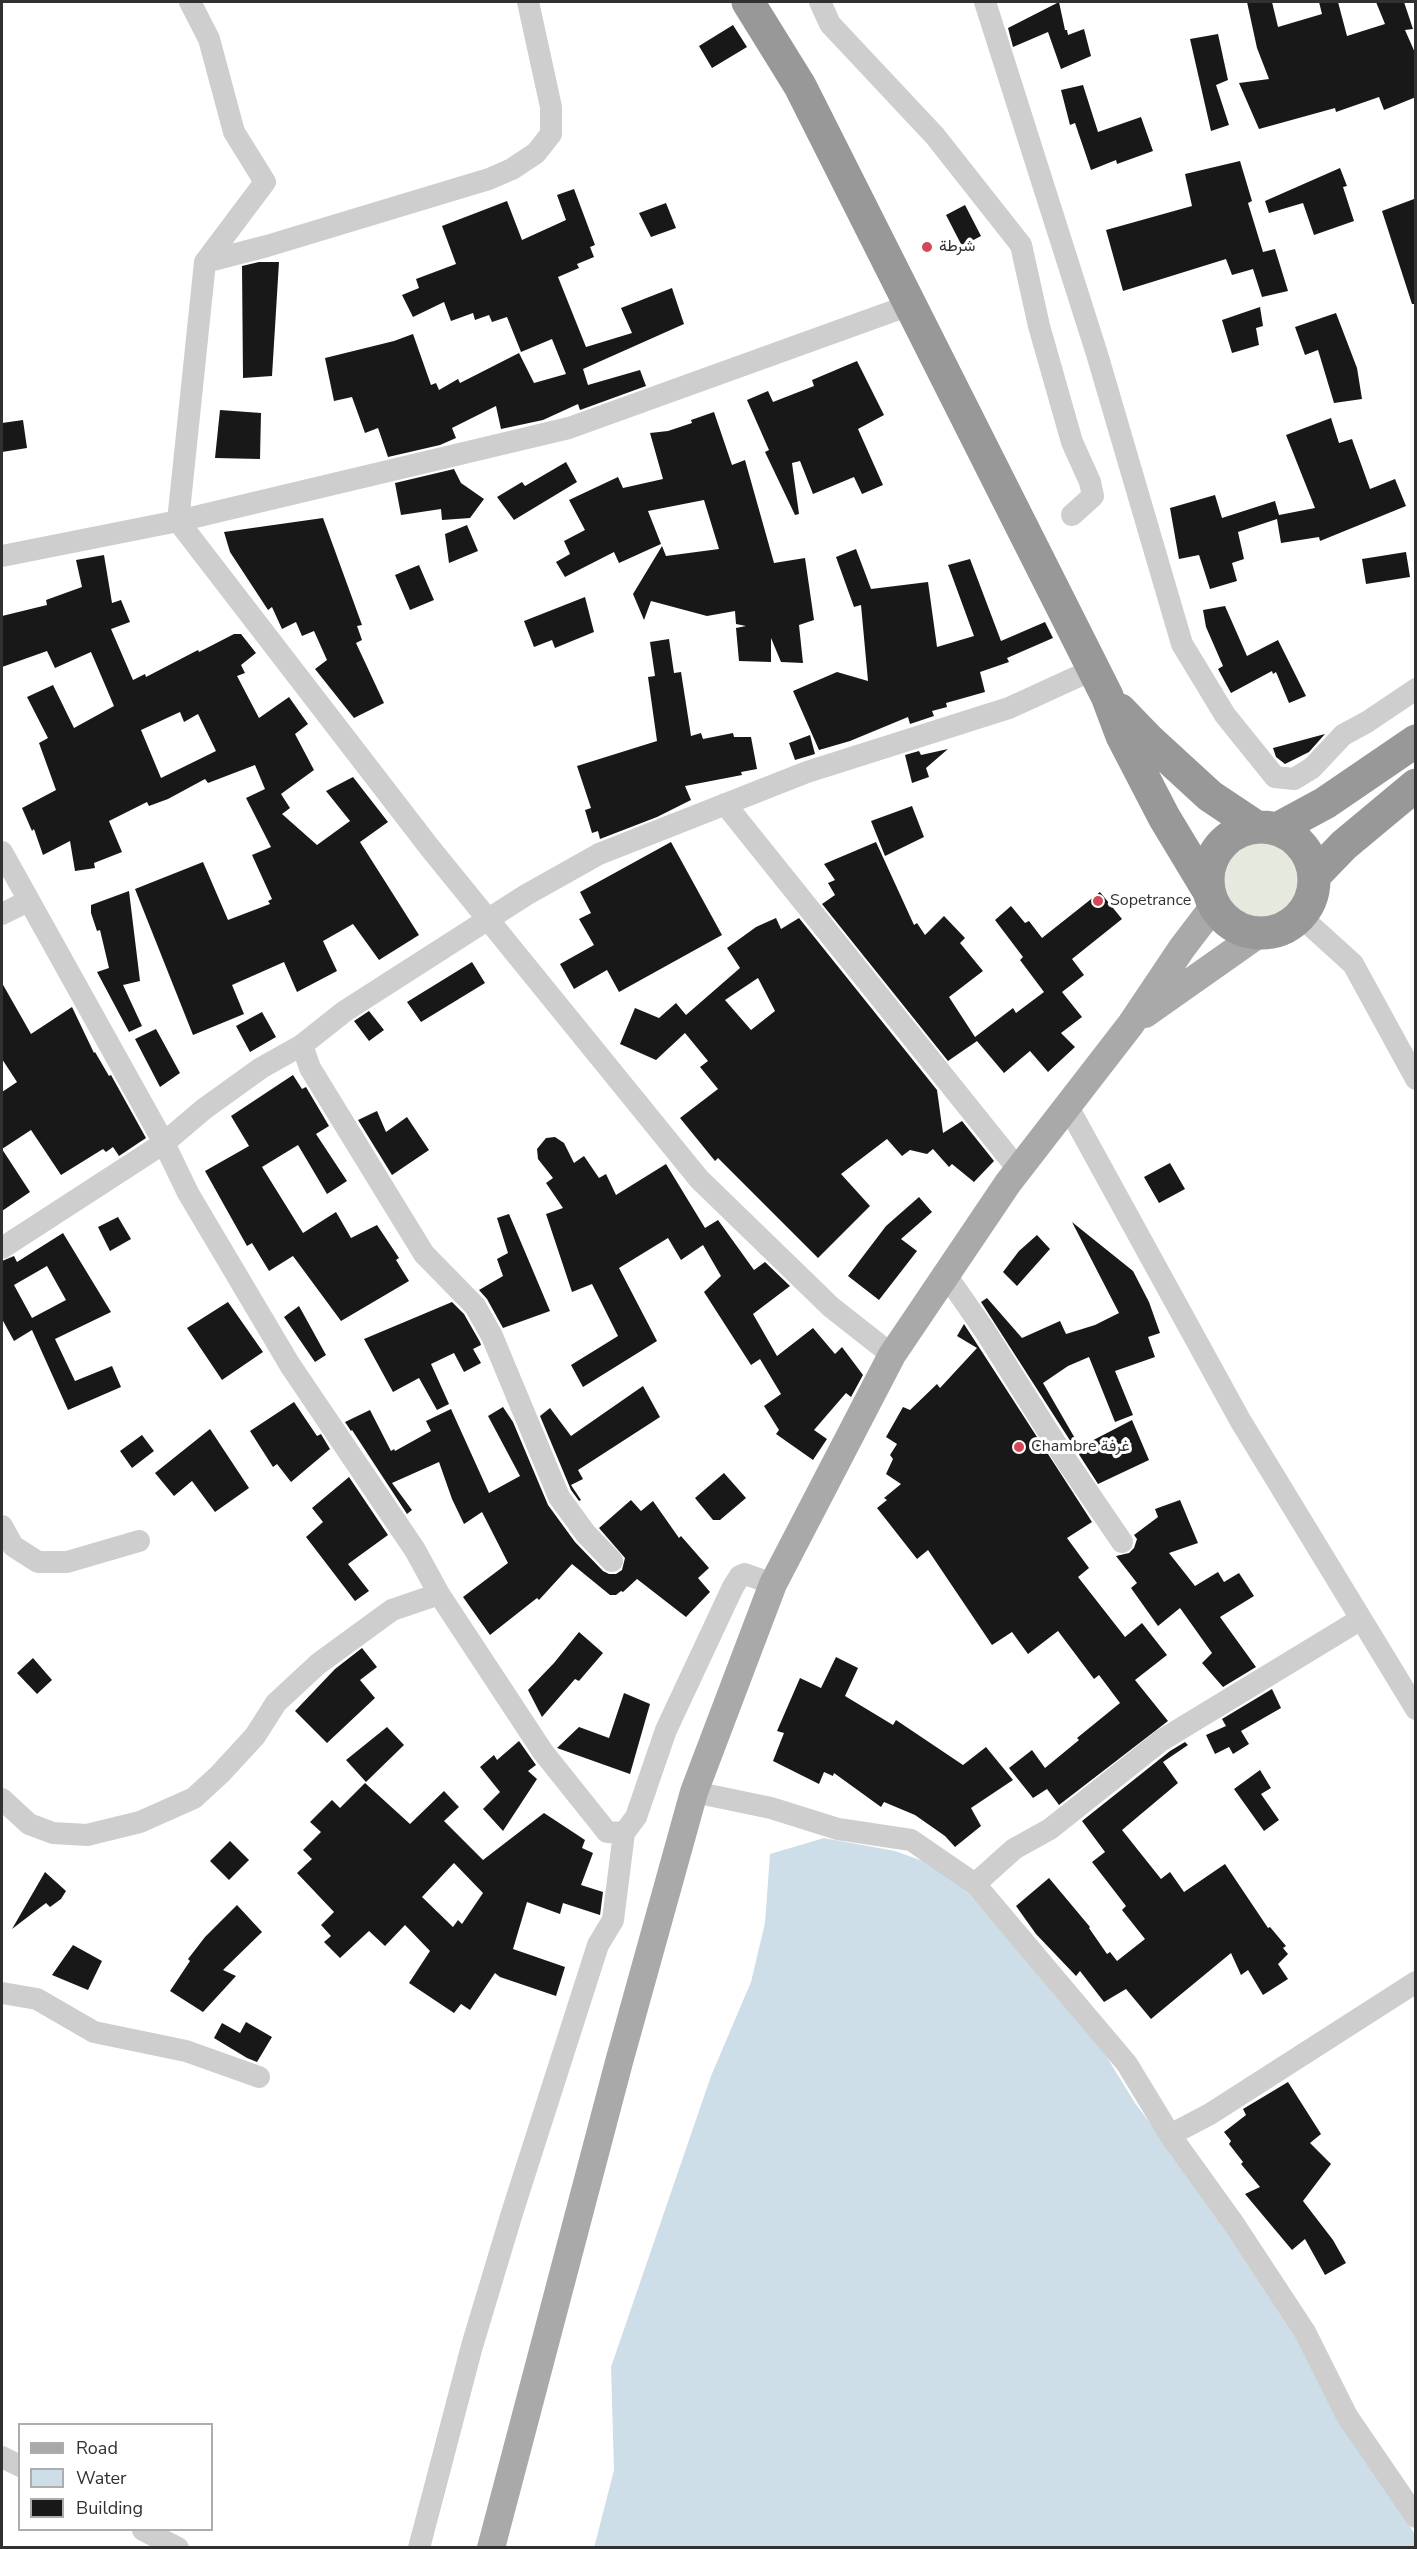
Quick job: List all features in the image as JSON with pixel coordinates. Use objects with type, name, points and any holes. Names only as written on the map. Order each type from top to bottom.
[{"type":"highway","points":[[748,2],[800,86],[1099,683],[1122,736],[1164,818],[1222,917],[1233,926],[1246,932],[1275,931],[1288,926],[1300,916],[1313,891],[1314,876],[1310,860],[1302,847],[1291,836],[1266,827],[1210,796],[1149,740],[1099,683]]},
{"type":"highway","points":[[1211,898],[1208,873],[1213,855],[1223,841],[1238,831],[1266,827],[1325,802],[1416,741]]},
{"type":"highway","points":[[1314,876],[1352,838],[1416,785]]},
{"type":"main road","points":[[491,2547],[619,2062],[694,1792],[774,1584],[892,1355],[1018,1169],[1131,1023],[1182,948],[1211,898]]},
{"type":"main road","points":[[1131,1023],[1260,933]]},
{"type":"street","points":[[190,2],[209,39],[234,132],[265,182],[205,262],[178,521],[430,848],[699,1179],[831,1307],[892,1355]]},
{"type":"street","points":[[205,262],[267,246],[489,179],[512,169],[536,153],[551,134],[551,107],[528,2]]},
{"type":"street","points":[[820,2],[830,24],[935,136],[1021,245],[1039,326],[1072,442],[1090,482],[1093,496],[1072,515]]},
{"type":"street","points":[[985,2],[1097,354],[1182,644],[1225,715],[1275,777],[1294,779],[1312,768],[1343,735],[1416,689]]},
{"type":"street","points":[[2,556],[178,521],[569,428],[910,305]]},
{"type":"street","points":[[2,1248],[164,1143],[204,1109],[261,1068],[302,1045],[345,1011],[488,920],[599,854],[807,772],[1009,708],[1099,683]]},
{"type":"street","points":[[725,804],[1018,1169]]},
{"type":"street","points":[[2,852],[164,1143],[188,1193],[290,1365],[415,1550],[439,1594],[543,1752],[607,1832],[624,1833]]},
{"type":"street","points":[[2,914],[28,902]]},
{"type":"street","points":[[1300,916],[1353,964],[1416,1079]]},
{"type":"street","points":[[302,1045],[310,1068],[424,1254],[475,1306],[492,1336],[560,1497],[586,1534],[612,1561]]},
{"type":"street","points":[[1067,1105],[1240,1420],[1416,1709]]},
{"type":"street","points":[[946,1275],[1122,1542]]},
{"type":"street","points":[[2,1526],[13,1546],[38,1562],[67,1562],[139,1541]]},
{"type":"street","points":[[419,2547],[472,2346],[512,2213],[598,1945],[613,1920],[624,1833],[636,1817],[666,1730],[733,1587],[740,1576],[745,1574],[774,1584]]},
{"type":"street","points":[[2,1799],[29,1824],[53,1833],[87,1835],[140,1822],[194,1798],[255,1736],[276,1703],[318,1664],[392,1610],[439,1594]]},
{"type":"street","points":[[975,1884],[1014,1849],[1050,1829],[1162,1740],[1361,1619]]},
{"type":"street","points":[[694,1792],[771,1808],[838,1829],[911,1840],[975,1884],[1127,2064],[1170,2135],[1234,2224],[1305,2332],[1347,2416],[1416,2517]]},
{"type":"street","points":[[1170,2135],[1210,2114],[1416,1982]]},
{"type":"street","points":[[2,1994],[37,1999],[94,2032],[186,2051],[258,2077]]},
{"type":"street","points":[[2,2457],[18,2465]]},
{"type":"street","points":[[147,2531],[178,2547]]},
{"type":"shaded area","points":[[1263,838],[1279,841],[1293,850],[1302,864],[1305,880],[1302,896],[1293,910],[1279,919],[1263,922],[1247,919],[1233,910],[1224,896],[1221,880],[1224,864],[1233,850],[1247,841]]},
{"type":"water","points":[[824,1838],[895,1851],[948,1870],[1097,2041],[1135,2103],[1264,2276],[1338,2413],[1416,2536],[1415,2548],[594,2548],[614,2470],[611,2367],[711,2076],[751,1982],[765,1923],[770,1854]]},
{"type":"building","points":[[1059,2],[1065,30],[1068,35],[1084,29],[1091,56],[1061,69],[1048,32],[1013,47],[1008,28]]},
{"type":"building","points":[[1247,2],[1272,2],[1278,27],[1322,14],[1319,2],[1338,2],[1347,36],[1385,24],[1376,2],[1404,2],[1413,29],[1405,30],[1416,55],[1416,97],[1384,110],[1379,97],[1336,112],[1335,108],[1259,129],[1239,83],[1269,79],[1257,48]]},
{"type":"building","points":[[733,25],[747,47],[712,68],[699,46]]},
{"type":"building","points":[[1218,34],[1228,80],[1216,85],[1229,125],[1211,131],[1190,39]]},
{"type":"building","points":[[1083,85],[1098,132],[1141,117],[1153,151],[1117,164],[1116,160],[1091,170],[1075,123],[1070,125],[1061,90]]},
{"type":"building","points":[[1240,161],[1252,201],[1248,203],[1263,252],[1275,249],[1288,291],[1262,297],[1253,269],[1232,275],[1226,259],[1123,291],[1106,230],[1192,206],[1185,174]]},
{"type":"building","points":[[1340,168],[1347,186],[1343,187],[1354,221],[1314,235],[1303,203],[1269,213],[1265,201]]},
{"type":"building","points":[[574,189],[595,245],[590,247],[594,257],[577,264],[579,268],[558,277],[586,347],[632,333],[621,308],[672,288],[684,324],[583,369],[588,385],[640,370],[646,386],[580,410],[578,404],[543,420],[501,429],[496,406],[452,428],[456,438],[440,445],[388,457],[378,428],[365,433],[352,397],[334,401],[325,358],[413,334],[431,385],[436,383],[439,390],[458,379],[460,383],[519,353],[534,383],[566,374],[552,339],[521,352],[507,317],[492,322],[489,315],[475,320],[473,313],[451,321],[444,302],[413,317],[402,295],[419,288],[416,279],[456,264],[442,226],[507,201],[522,240],[566,220],[557,195]]},
{"type":"building","points":[[1414,199],[1416,304],[1412,304],[1382,211]]},
{"type":"building","points":[[666,203],[676,228],[651,237],[639,213]]},
{"type":"building","points":[[965,205],[981,236],[962,246],[946,215]]},
{"type":"building","points":[[259,262],[279,262],[272,376],[243,378],[242,266]]},
{"type":"building","points":[[1260,307],[1263,326],[1256,328],[1259,345],[1232,353],[1222,320]]},
{"type":"building","points":[[1336,313],[1357,368],[1362,399],[1334,403],[1318,350],[1305,355],[1295,327]]},
{"type":"building","points":[[857,361],[884,415],[858,429],[883,485],[862,494],[854,477],[813,494],[800,461],[792,463],[799,514],[795,515],[765,452],[769,450],[747,400],[768,391],[773,402],[814,386],[812,380]]},
{"type":"building","points":[[220,410],[261,413],[260,459],[215,458]]},
{"type":"building","points":[[714,412],[732,465],[745,460],[774,563],[805,558],[814,620],[799,625],[803,663],[781,662],[771,638],[771,662],[739,661],[736,628],[746,626],[736,624],[735,611],[707,616],[651,601],[644,620],[633,594],[662,546],[666,556],[719,549],[704,500],[648,511],[661,544],[619,563],[614,552],[565,577],[556,562],[570,554],[564,541],[585,530],[569,500],[618,477],[623,488],[663,479],[650,433],[668,431]]},
{"type":"building","points":[[1331,418],[1339,443],[1352,439],[1370,489],[1395,479],[1406,506],[1320,541],[1319,537],[1281,543],[1277,519],[1238,532],[1244,559],[1232,563],[1237,581],[1210,589],[1199,555],[1179,559],[1170,508],[1215,495],[1222,518],[1275,501],[1279,515],[1315,508],[1286,435]]},
{"type":"building","points":[[23,420],[27,448],[2,452],[2,423]]},
{"type":"building","points":[[566,462],[577,482],[514,520],[497,497],[522,482],[525,486]]},
{"type":"building","points":[[454,469],[461,483],[484,499],[470,518],[442,520],[441,509],[401,515],[395,483]]},
{"type":"building","points":[[323,518],[362,625],[357,626],[362,640],[356,643],[384,703],[354,718],[315,669],[327,660],[314,631],[302,636],[296,622],[282,629],[272,607],[268,610],[230,552],[224,532]]},
{"type":"building","points":[[467,525],[478,551],[449,563],[445,534]]},
{"type":"building","points":[[856,549],[871,589],[928,582],[937,647],[974,636],[948,565],[970,559],[1001,641],[1045,622],[1053,638],[1007,658],[1009,662],[980,672],[985,692],[946,703],[947,707],[932,711],[934,716],[910,724],[908,717],[850,741],[819,750],[793,691],[837,672],[868,681],[861,605],[854,607],[836,557]]},
{"type":"building","points":[[1406,552],[1410,577],[1366,584],[1362,559]]},
{"type":"building","points":[[104,555],[112,603],[121,600],[130,622],[111,629],[133,680],[145,674],[146,677],[234,634],[241,634],[256,653],[241,665],[245,673],[237,676],[259,718],[289,697],[308,724],[295,734],[314,770],[281,794],[290,808],[282,814],[317,845],[350,821],[326,791],[353,777],[388,822],[360,842],[419,935],[379,960],[353,924],[323,941],[337,971],[297,992],[284,962],[232,985],[244,1014],[193,1035],[135,889],[203,862],[228,920],[270,904],[268,901],[272,899],[252,855],[271,847],[246,798],[265,789],[255,765],[208,783],[205,779],[168,799],[149,806],[147,802],[109,821],[122,852],[94,863],[95,868],[75,871],[70,841],[43,855],[34,829],[32,831],[22,808],[56,790],[39,743],[48,738],[27,697],[53,685],[74,728],[114,706],[91,652],[55,668],[47,651],[2,667],[2,616],[47,605],[46,600],[82,587],[76,560]],"holes":[[[180,712],[184,722],[198,714],[216,751],[161,778],[141,730]]]},
{"type":"building","points":[[419,565],[434,600],[410,610],[395,575]]},
{"type":"building","points":[[585,597],[594,632],[555,648],[552,640],[534,647],[524,621]]},
{"type":"building","points":[[1225,606],[1247,656],[1278,640],[1306,696],[1289,703],[1276,672],[1273,674],[1272,671],[1231,693],[1218,669],[1223,666],[1206,627],[1203,610]]},
{"type":"building","points":[[669,639],[674,673],[681,672],[691,736],[701,733],[703,739],[733,733],[734,737],[751,737],[757,769],[741,772],[742,775],[685,786],[691,800],[657,817],[600,839],[598,831],[592,833],[585,810],[591,808],[577,766],[657,741],[648,677],[655,676],[650,642]]},
{"type":"building","points":[[1325,734],[1309,752],[1285,764],[1276,757],[1273,748]]},
{"type":"building","points":[[810,735],[815,754],[795,760],[789,743]]},
{"type":"building","points":[[948,749],[926,768],[929,777],[912,783],[905,755],[919,751],[921,755]]},
{"type":"building","points":[[912,806],[924,837],[885,856],[871,821]]},
{"type":"building","points":[[671,842],[722,935],[619,992],[607,970],[574,989],[560,964],[594,945],[579,919],[591,913],[580,892]]},
{"type":"building","points":[[876,842],[914,925],[917,923],[925,935],[944,916],[965,938],[960,943],[983,971],[949,997],[975,1037],[1013,1008],[1016,1013],[1044,992],[1020,960],[1023,957],[995,920],[1011,906],[1025,923],[1029,921],[1042,938],[1100,892],[1122,919],[1072,959],[1084,975],[1062,992],[1082,1017],[1061,1033],[1075,1047],[1048,1072],[1030,1051],[1004,1073],[977,1041],[948,1061],[822,904],[835,895],[828,883],[835,880],[824,864]]},
{"type":"building","points":[[129,891],[140,981],[123,985],[142,1026],[129,1032],[97,972],[109,968],[100,930],[97,931],[91,913],[91,905]]},
{"type":"building","points":[[776,918],[781,929],[799,918],[937,1090],[943,1133],[962,1121],[994,1161],[974,1182],[952,1164],[949,1167],[933,1149],[927,1154],[910,1150],[902,1156],[887,1139],[841,1174],[870,1206],[818,1258],[718,1158],[715,1161],[680,1118],[718,1089],[700,1067],[708,1061],[685,1033],[656,1060],[620,1044],[635,1008],[659,1018],[676,1003],[686,1015],[740,968],[727,948],[756,927]],"holes":[[[758,978],[775,1011],[751,1030],[725,1000]]]},
{"type":"building","points":[[472,962],[485,983],[421,1022],[407,1002]]},
{"type":"building","points":[[2,983],[31,1034],[72,1007],[94,1053],[109,1076],[111,1075],[146,1138],[119,1156],[113,1147],[106,1152],[103,1149],[61,1175],[31,1130],[2,1149],[2,1092],[17,1082],[2,1059]]},
{"type":"building","points":[[369,1011],[384,1030],[369,1041],[354,1021]]},
{"type":"building","points":[[262,1012],[276,1037],[250,1052],[236,1026]]},
{"type":"building","points":[[156,1029],[180,1073],[160,1087],[135,1039]]},
{"type":"building","points":[[293,1075],[302,1089],[306,1087],[329,1126],[316,1134],[347,1181],[327,1194],[298,1145],[262,1167],[303,1233],[336,1212],[351,1238],[377,1225],[399,1258],[396,1260],[409,1281],[341,1321],[293,1256],[269,1271],[252,1243],[247,1246],[205,1171],[249,1146],[231,1116]]},
{"type":"building","points":[[377,1111],[386,1132],[407,1117],[429,1150],[392,1175],[358,1120]]},
{"type":"building","points":[[555,1137],[564,1143],[574,1163],[584,1156],[599,1178],[606,1174],[616,1195],[666,1164],[705,1228],[718,1220],[754,1270],[765,1262],[790,1286],[753,1314],[777,1356],[813,1328],[835,1354],[842,1347],[863,1375],[851,1397],[846,1393],[814,1430],[827,1439],[813,1460],[776,1434],[779,1430],[764,1406],[781,1394],[760,1359],[751,1365],[704,1292],[721,1276],[703,1245],[681,1260],[668,1238],[619,1268],[657,1341],[583,1387],[571,1365],[618,1336],[592,1284],[572,1292],[546,1214],[563,1208],[546,1183],[553,1178],[538,1159],[537,1149],[546,1138]]},
{"type":"building","points":[[2,1149],[30,1192],[2,1211]]},
{"type":"building","points":[[1170,1163],[1185,1189],[1159,1203],[1144,1177]]},
{"type":"building","points":[[919,1197],[932,1212],[901,1239],[917,1251],[879,1300],[848,1276],[886,1226]]},
{"type":"building","points":[[509,1214],[550,1311],[503,1328],[487,1299],[479,1290],[503,1276],[497,1259],[508,1253],[497,1218]]},
{"type":"building","points":[[118,1217],[131,1239],[110,1251],[98,1227]]},
{"type":"building","points":[[1072,1222],[1133,1271],[1149,1302],[1160,1333],[1148,1337],[1155,1357],[1115,1371],[1133,1415],[1115,1422],[1089,1357],[1068,1366],[1043,1383],[1080,1447],[1132,1420],[1149,1460],[1098,1484],[981,1302],[987,1298],[1022,1338],[1060,1321],[1066,1334],[1095,1325],[1119,1313]]},
{"type":"building","points":[[63,1233],[111,1312],[55,1339],[75,1381],[112,1366],[121,1387],[68,1410],[32,1330],[14,1341],[2,1319],[2,1261],[14,1256],[17,1262]],"holes":[[[47,1266],[66,1300],[32,1318],[14,1285]]]},
{"type":"building","points":[[1037,1235],[1050,1249],[1017,1286],[1003,1272],[1019,1251]]},
{"type":"building","points":[[228,1302],[263,1352],[222,1380],[187,1328]]},
{"type":"building","points":[[452,1302],[464,1314],[480,1342],[481,1345],[473,1349],[481,1363],[464,1372],[454,1353],[431,1364],[449,1404],[437,1410],[419,1378],[393,1392],[364,1339]]},
{"type":"building","points":[[299,1306],[326,1355],[315,1362],[284,1317]]},
{"type":"building","points":[[964,1324],[1092,1522],[1067,1538],[1089,1568],[1078,1577],[1125,1637],[1142,1623],[1167,1655],[1135,1680],[1168,1721],[1059,1805],[1047,1789],[1033,1798],[1009,1768],[1032,1750],[1045,1768],[1120,1703],[1099,1675],[1094,1679],[1058,1631],[1028,1654],[1012,1632],[992,1645],[928,1550],[917,1559],[877,1508],[887,1500],[884,1498],[901,1484],[886,1474],[893,1459],[890,1455],[897,1444],[886,1437],[903,1407],[910,1410],[937,1384],[940,1388],[977,1348],[957,1336]]},
{"type":"building","points":[[643,1386],[660,1417],[578,1470],[583,1479],[571,1485],[581,1500],[579,1501],[571,1490],[540,1416],[550,1408],[571,1436]]},
{"type":"building","points":[[294,1402],[317,1436],[321,1434],[330,1449],[291,1482],[277,1464],[273,1467],[250,1431]]},
{"type":"building","points":[[503,1407],[513,1422],[548,1505],[575,1542],[603,1571],[616,1574],[622,1570],[625,1558],[599,1528],[631,1500],[641,1511],[653,1501],[679,1538],[681,1536],[709,1568],[698,1578],[710,1592],[686,1617],[637,1579],[623,1592],[610,1595],[572,1564],[539,1600],[537,1598],[490,1635],[463,1597],[508,1563],[482,1512],[464,1524],[439,1462],[392,1483],[412,1510],[407,1514],[345,1422],[370,1410],[391,1451],[394,1449],[395,1451],[431,1431],[426,1421],[451,1409],[489,1493],[520,1476],[488,1416]]},
{"type":"building","points":[[210,1429],[249,1488],[215,1512],[192,1481],[174,1496],[155,1473]]},
{"type":"building","points":[[142,1435],[154,1451],[132,1468],[120,1451]]},
{"type":"building","points":[[724,1473],[746,1498],[720,1520],[713,1520],[695,1498]]},
{"type":"building","points":[[349,1477],[388,1535],[348,1564],[369,1591],[355,1601],[306,1537],[323,1522],[312,1508]]},
{"type":"building","points":[[1180,1500],[1198,1543],[1169,1553],[1195,1586],[1218,1572],[1224,1582],[1239,1573],[1254,1596],[1220,1617],[1256,1667],[1223,1687],[1202,1663],[1212,1653],[1180,1608],[1158,1626],[1131,1588],[1137,1583],[1116,1556],[1129,1553],[1134,1548],[1137,1539],[1134,1535],[1158,1517],[1155,1509]]},
{"type":"building","points":[[579,1632],[603,1653],[579,1681],[575,1679],[542,1717],[528,1690]]},
{"type":"building","points":[[362,1648],[377,1667],[360,1680],[375,1698],[327,1743],[295,1711],[335,1669]]},
{"type":"building","points":[[836,1657],[858,1668],[845,1696],[893,1725],[896,1720],[963,1765],[986,1747],[1013,1780],[971,1808],[981,1826],[955,1847],[945,1836],[915,1815],[884,1802],[881,1807],[834,1773],[833,1776],[824,1772],[819,1784],[773,1761],[784,1733],[777,1731],[800,1678],[821,1688]]},
{"type":"building","points":[[33,1658],[52,1680],[37,1694],[17,1673]]},
{"type":"building","points":[[1272,1689],[1281,1708],[1241,1731],[1249,1744],[1233,1754],[1229,1747],[1215,1754],[1206,1735],[1226,1726],[1222,1719]]},
{"type":"building","points":[[624,1693],[650,1704],[630,1774],[557,1748],[579,1727],[609,1738]]},
{"type":"building","points":[[387,1727],[404,1745],[366,1782],[346,1760]]},
{"type":"building","points":[[519,1741],[536,1765],[528,1771],[537,1779],[503,1831],[483,1809],[500,1792],[480,1767],[494,1755],[497,1760]]},
{"type":"building","points":[[1185,1742],[1188,1745],[1163,1762],[1178,1783],[1122,1830],[1161,1879],[1170,1872],[1184,1892],[1225,1864],[1268,1928],[1270,1927],[1286,1946],[1283,1948],[1288,1954],[1278,1964],[1288,1979],[1263,1995],[1248,1970],[1241,1975],[1231,1953],[1151,2019],[1126,1989],[1104,2002],[1080,1971],[1076,1976],[1036,1934],[1016,1906],[1049,1878],[1090,1927],[1107,1954],[1110,1952],[1117,1961],[1145,1939],[1122,1910],[1126,1906],[1092,1862],[1105,1852],[1082,1821],[1170,1751]]},
{"type":"building","points":[[1260,1770],[1271,1788],[1261,1794],[1279,1820],[1264,1831],[1234,1789]]},
{"type":"building","points":[[365,1783],[410,1824],[444,1791],[459,1807],[444,1821],[483,1860],[544,1813],[585,1840],[582,1848],[593,1853],[581,1885],[603,1892],[600,1915],[563,1903],[560,1914],[527,1902],[513,1949],[565,1967],[556,1996],[500,1977],[495,1973],[470,2010],[461,2004],[454,2013],[409,1983],[430,1951],[405,1925],[385,1946],[369,1931],[340,1958],[324,1942],[331,1936],[321,1925],[334,1912],[297,1873],[312,1859],[303,1850],[321,1832],[310,1822],[332,1800],[340,1808]],"holes":[[[454,1863],[483,1893],[462,1924],[458,1920],[453,1927],[422,1897]]]},
{"type":"building","points":[[230,1841],[249,1860],[229,1880],[210,1861]]},
{"type":"building","points":[[45,1872],[66,1891],[61,1899],[50,1907],[46,1903],[12,1929]]},
{"type":"building","points":[[237,1905],[262,1932],[223,1970],[236,1976],[203,2012],[170,1991],[190,1961],[188,1959],[205,1937]]},
{"type":"building","points":[[73,1945],[102,1961],[88,1990],[52,1975]]},
{"type":"building","points":[[246,2022],[272,2037],[257,2062],[214,2038],[222,2023],[240,2033]]},
{"type":"building","points":[[1288,2082],[1321,2134],[1310,2143],[1331,2164],[1303,2201],[1333,2240],[1346,2263],[1325,2275],[1305,2239],[1292,2250],[1245,2194],[1260,2187],[1241,2164],[1243,2162],[1229,2144],[1231,2141],[1224,2132],[1246,2115],[1243,2109]]},
{"type":"place","name":"شرطة","points":[[927,247]]},
{"type":"place","name":"Sopetrance","points":[[1098,901]]},
{"type":"place","name":"Chambre غرفة","points":[[1019,1447]]}]
